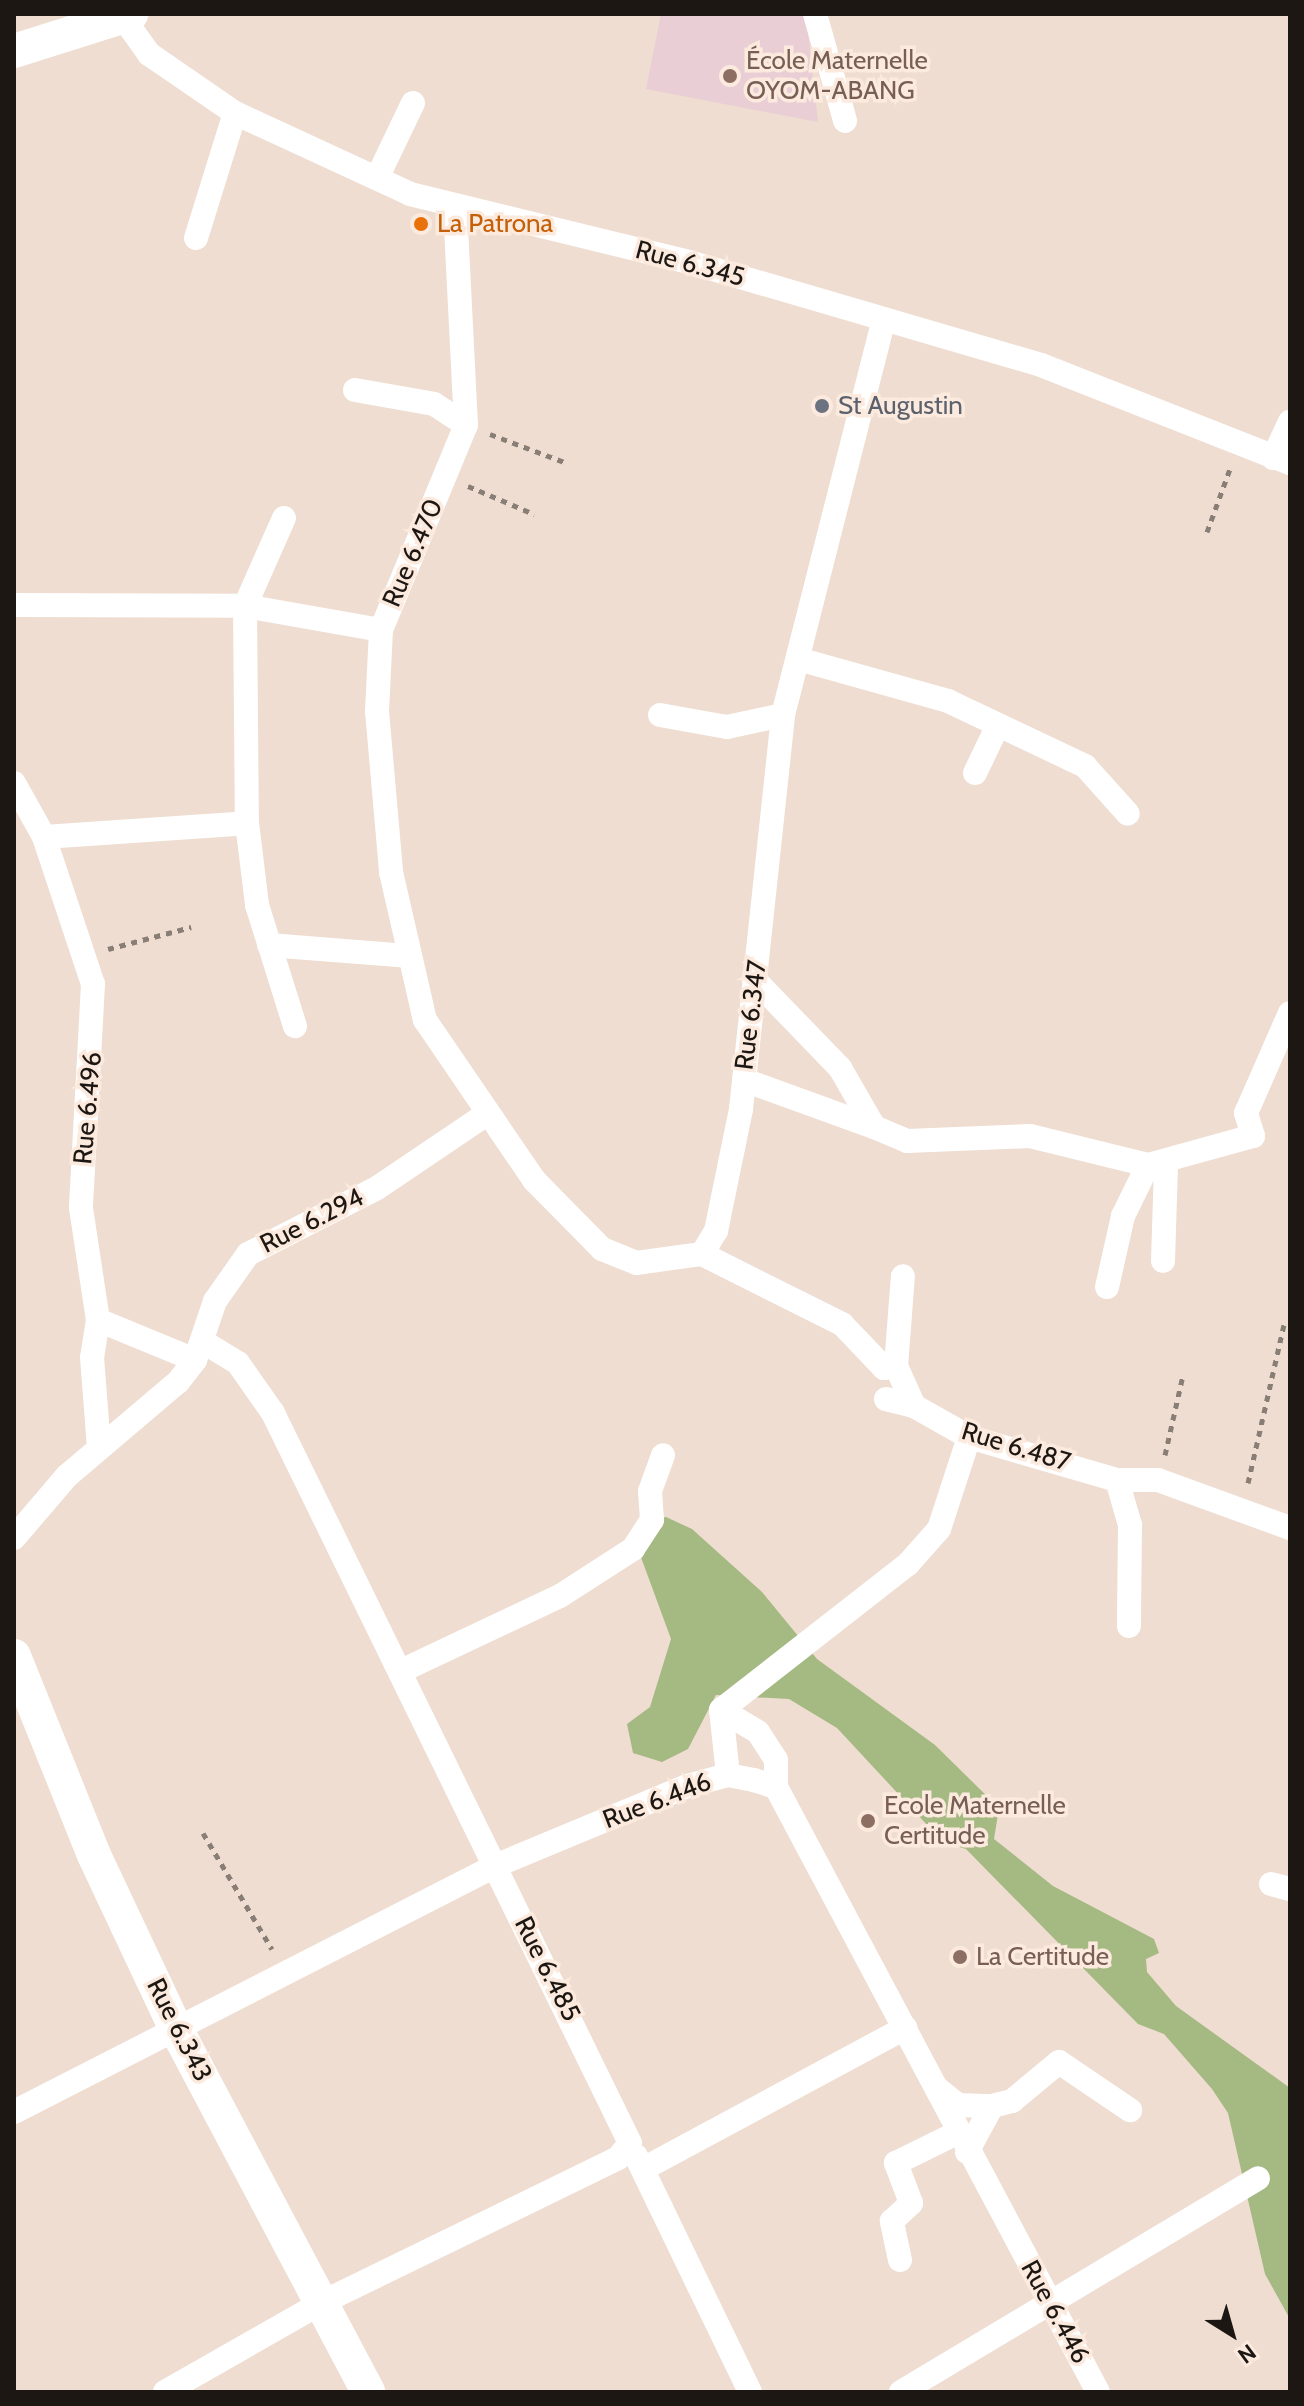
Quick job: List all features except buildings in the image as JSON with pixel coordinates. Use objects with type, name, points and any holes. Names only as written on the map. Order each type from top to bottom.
[{"type":"street","points":[[815,14],[845,121]]},
{"type":"street","points":[[14,51],[126,15]]},
{"type":"street","name":"Rue 6.345","points":[[126,15],[149,54],[235,113],[455,207],[689,262],[883,323],[1041,365],[1234,445],[1281,460]]},
{"type":"street","points":[[378,176],[413,103]]},
{"type":"street","points":[[196,238],[235,113]]},
{"type":"street","name":"Rue 6.470","points":[[14,605],[245,606],[381,630],[466,425],[455,207]]},
{"type":"street","name":"Rue 6.347","points":[[702,1254],[716,1231],[744,1080],[783,715],[883,323]]},
{"type":"street","points":[[355,390],[434,404],[466,425]]},
{"type":"street","points":[[1281,460],[1290,422]]},
{"type":"street","points":[[284,518],[245,606],[247,823],[269,945],[295,1026]]},
{"type":"street","points":[[381,630],[383,785],[408,956],[425,1020],[534,1180],[602,1249],[636,1263],[702,1254],[842,1324],[884,1368],[896,1366]]},
{"type":"street","points":[[798,659],[948,701],[997,727],[1085,766],[1128,814]]},
{"type":"street","points":[[660,715],[727,727],[783,715]]},
{"type":"street","points":[[975,773],[997,727]]},
{"type":"street","name":"Rue 6.496","points":[[14,783],[44,837],[87,955],[95,1041],[81,1208],[98,1320],[92,1357],[99,1447]]},
{"type":"street","points":[[44,837],[247,823]]},
{"type":"street","points":[[269,945],[408,956]]},
{"type":"street","points":[[754,979],[840,1068],[874,1127]]},
{"type":"street","points":[[744,1080],[907,1141],[1030,1136],[1157,1164],[1253,1136],[1246,1113],[1290,1013]]},
{"type":"street","name":"Rue 6.294","points":[[14,1538],[99,1447],[198,1350],[215,1301],[248,1254],[377,1188],[488,1113]]},
{"type":"street","points":[[1157,1164],[1163,1261]]},
{"type":"street","points":[[1107,1287],[1123,1216],[1157,1164]]},
{"type":"street","points":[[903,1276],[896,1366],[914,1406]]},
{"type":"street","name":"Rue 6.485","points":[[98,1320],[238,1363],[273,1413],[750,2392]]},
{"type":"street","name":"Rue 6.487","points":[[886,1399],[914,1406],[969,1437],[1117,1480],[1158,1480],[1290,1528]]},
{"type":"street","points":[[721,1710],[918,1552],[939,1529],[969,1437]]},
{"type":"street","points":[[401,1671],[560,1596],[633,1549],[652,1520],[650,1491],[663,1455]]},
{"type":"street","points":[[1117,1480],[1130,1525],[1129,1626]]},
{"type":"street","name":"Rue 6.343","points":[[14,1656],[174,2025],[368,2392]]},
{"type":"street","points":[[721,1710],[758,1732],[776,1760],[776,1787]]},
{"type":"street","points":[[721,1710],[728,1775]]},
{"type":"street","points":[[728,1775],[758,1732]]},
{"type":"street","name":"Rue 6.446","points":[[14,2112],[174,2025],[495,1866],[728,1775],[776,1787],[1098,2392]]},
{"type":"street","points":[[643,2169],[905,2028]]},
{"type":"street","points":[[936,2087],[958,2105],[992,2106],[1012,2101],[1059,2062],[1130,2110]]},
{"type":"street","points":[[900,2260],[892,2221],[911,2203],[896,2163],[963,2142],[992,2106]]},
{"type":"street","points":[[165,2392],[321,2303],[618,2158],[630,2143]]},
{"type":"street","points":[[901,2392],[1258,2178]]},
{"type":"path","points":[[466,425],[564,462]]},
{"type":"path","points":[[1207,532],[1227,490],[1234,445]]},
{"type":"path","points":[[445,476],[534,514]]},
{"type":"path","points":[[87,955],[191,927]]},
{"type":"path","points":[[1240,1512],[1284,1324]]},
{"type":"path","points":[[1164,1458],[1183,1375]]},
{"type":"path","points":[[203,1833],[286,1970]]},
{"type":"shaded area","name":"École Maternelle OYOM-ABANG","points":[[661,14],[806,14],[818,122],[646,89]]},
{"type":"green space","points":[[666,1517],[692,1529],[762,1592],[817,1659],[935,1745],[999,1808],[994,1839],[1053,1886],[1154,1939],[1159,1953],[1146,1959],[1147,1972],[1176,2006],[1290,2088],[1290,2319],[1265,2274],[1228,2113],[1212,2089],[1164,2034],[1138,2024],[966,1849],[943,1842],[837,1728],[789,1699],[716,1695],[688,1749],[662,1762],[633,1753],[627,1724],[650,1707],[671,1639],[635,1541],[652,1520]]},
{"type":"place","name":"École Maternelle OYOM-ABANG","points":[[730,76]]},
{"type":"place","name":"La Patrona","points":[[421,224]]},
{"type":"place","name":"St Augustin","points":[[822,406]]},
{"type":"place","name":"Ecole Maternelle Certitude","points":[[868,1821]]},
{"type":"place","name":"La Certitude","points":[[960,1957]]}]
